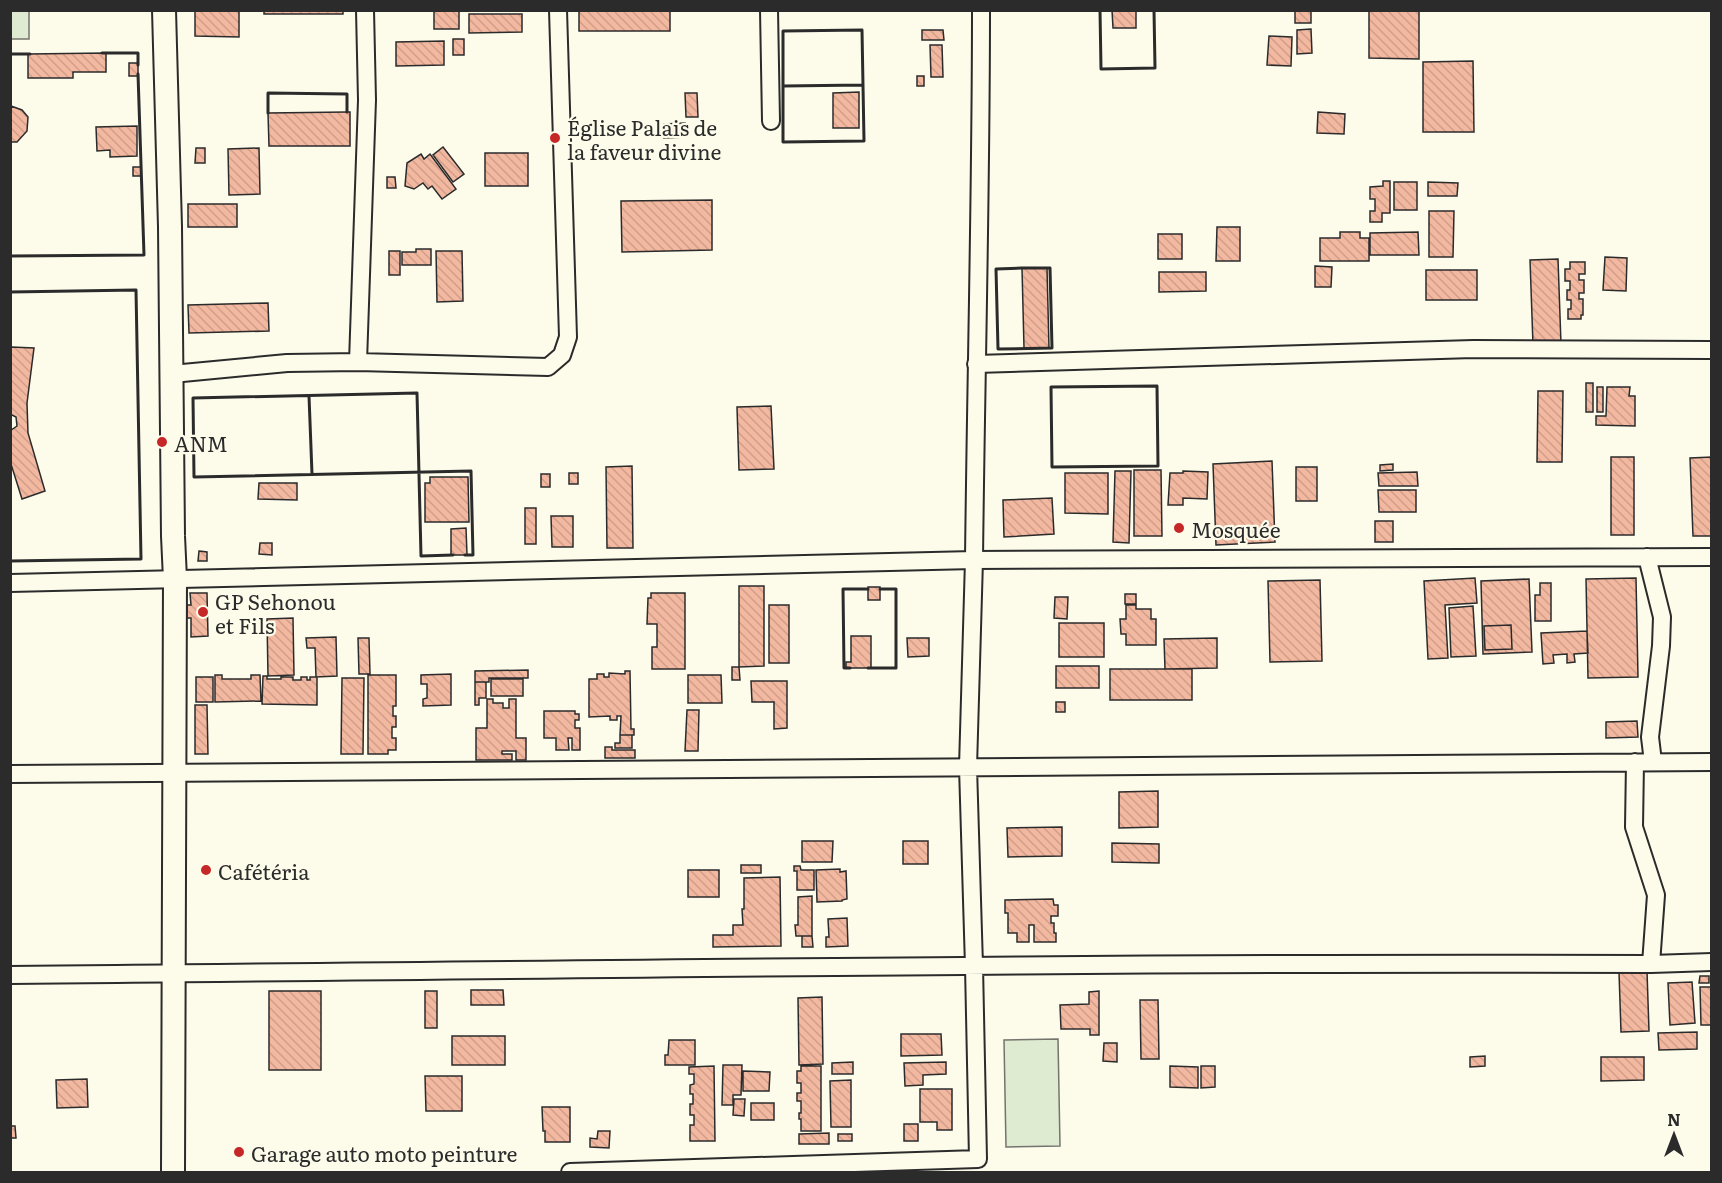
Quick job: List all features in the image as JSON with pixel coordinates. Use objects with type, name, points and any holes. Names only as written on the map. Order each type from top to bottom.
[{"type":"street","points":[[164,10],[171,227],[172,536],[175,579],[173,1173]]},
{"type":"street","points":[[358,362],[367,100],[365,10]]},
{"type":"street","points":[[172,374],[286,363],[358,362],[548,367],[562,356],[568,337],[558,10]]},
{"type":"street","points":[[769,10],[771,121]]},
{"type":"street","points":[[570,1173],[978,1159],[968,767],[981,175],[981,10]]},
{"type":"street","points":[[976,364],[1473,349],[1712,350]]},
{"type":"street","points":[[10,583],[974,560],[1712,556]]},
{"type":"street","points":[[1647,557],[1662,617],[1661,646],[1650,737],[1653,762]]},
{"type":"street","points":[[1635,762],[1634,827],[1656,895],[1651,964]]},
{"type":"street","points":[[10,774],[1712,762]]},
{"type":"street","points":[[10,975],[1341,963],[1651,964],[1712,962]]},
{"type":"green space","points":[[10,11],[29,11],[29,39],[11,39]]},
{"type":"green space","points":[[1058,1039],[1060,1146],[1006,1147],[1004,1040]]},
{"type":"building","points":[[264,10],[343,10],[343,14],[264,14]]},
{"type":"building","points":[[434,10],[459,10],[459,29],[434,29]]},
{"type":"building","points":[[579,10],[670,10],[670,31],[579,31]]},
{"type":"building","points":[[1112,10],[1136,10],[1136,28],[1113,28]]},
{"type":"building","points":[[1295,10],[1311,10],[1311,23],[1295,23]]},
{"type":"building","points":[[1369,10],[1419,10],[1419,59],[1369,58]]},
{"type":"building","points":[[195,11],[239,11],[239,37],[195,36]]},
{"type":"building","points":[[469,14],[522,14],[522,32],[469,33]]},
{"type":"building","points":[[1311,29],[1312,53],[1297,54],[1297,30]]},
{"type":"building","points":[[922,30],[943,30],[944,40],[922,40]]},
{"type":"building","points":[[1269,36],[1292,37],[1291,66],[1267,65]]},
{"type":"building","points":[[453,39],[464,39],[464,55],[453,55]]},
{"type":"building","points":[[444,41],[444,65],[396,66],[396,42]]},
{"type":"building","points":[[930,45],[942,45],[943,77],[931,77]]},
{"type":"building","points":[[106,53],[106,72],[73,72],[73,78],[28,78],[28,54]]},
{"type":"building","points":[[1473,61],[1474,132],[1423,132],[1423,62]]},
{"type":"building","points":[[129,63],[138,63],[138,76],[129,76]]},
{"type":"building","points":[[917,76],[924,76],[924,86],[917,86]]},
{"type":"building","points":[[859,92],[859,128],[833,128],[833,93]]},
{"type":"building","points":[[685,93],[697,93],[698,117],[686,117]]},
{"type":"building","points":[[11,106],[22,110],[28,117],[27,131],[17,142],[10,142]]},
{"type":"building","points":[[350,112],[350,146],[269,146],[268,113]]},
{"type":"building","points":[[1318,112],[1345,114],[1344,134],[1317,133]]},
{"type":"building","points":[[685,123],[686,137],[664,138],[664,124]]},
{"type":"building","points":[[137,126],[137,156],[110,157],[110,150],[97,151],[96,127]]},
{"type":"building","points":[[443,147],[464,174],[453,182],[433,155]]},
{"type":"building","points":[[196,148],[205,148],[205,163],[195,163]]},
{"type":"building","points":[[259,148],[260,194],[229,195],[228,149]]},
{"type":"building","points":[[485,153],[528,153],[528,186],[485,186]]},
{"type":"building","points":[[421,154],[424,159],[430,154],[456,189],[442,199],[432,186],[428,189],[423,183],[414,189],[405,186],[407,163]]},
{"type":"building","points":[[133,167],[141,167],[141,176],[133,176]]},
{"type":"building","points":[[387,177],[395,177],[396,188],[387,188]]},
{"type":"building","points":[[1383,181],[1390,181],[1390,213],[1382,213],[1382,222],[1370,222],[1370,211],[1375,211],[1375,199],[1370,199],[1370,187],[1383,186]]},
{"type":"building","points":[[1394,182],[1417,182],[1417,210],[1394,210]]},
{"type":"building","points":[[1428,182],[1458,183],[1457,196],[1428,196]]},
{"type":"building","points":[[712,200],[712,250],[622,252],[621,201]]},
{"type":"building","points":[[188,204],[237,204],[237,227],[188,227]]},
{"type":"building","points":[[1429,211],[1454,211],[1453,257],[1429,257]]},
{"type":"building","points":[[1217,227],[1240,227],[1240,261],[1216,261]]},
{"type":"building","points":[[1340,232],[1360,232],[1360,238],[1369,238],[1369,261],[1320,261],[1320,238],[1340,238]]},
{"type":"building","points":[[1418,232],[1419,255],[1370,255],[1370,233]]},
{"type":"building","points":[[1158,234],[1182,234],[1182,259],[1158,259]]},
{"type":"building","points":[[416,249],[431,249],[431,265],[402,265],[402,252],[416,252]]},
{"type":"building","points":[[389,251],[400,251],[400,275],[389,275]]},
{"type":"building","points":[[436,251],[462,251],[463,301],[437,302]]},
{"type":"building","points":[[1605,257],[1627,258],[1626,291],[1603,290]]},
{"type":"building","points":[[1558,259],[1561,344],[1533,345],[1530,260]]},
{"type":"building","points":[[1570,262],[1585,262],[1585,274],[1579,274],[1579,280],[1584,280],[1584,293],[1579,293],[1579,299],[1583,299],[1581,319],[1568,319],[1571,300],[1567,300],[1567,290],[1570,290],[1570,281],[1565,281],[1565,269],[1570,269]]},
{"type":"building","points":[[1315,266],[1332,267],[1331,287],[1315,287]]},
{"type":"building","points":[[1022,268],[1047,268],[1049,348],[1024,348]]},
{"type":"building","points":[[1426,270],[1477,270],[1477,300],[1426,300]]},
{"type":"building","points":[[1159,272],[1206,272],[1206,291],[1159,292]]},
{"type":"building","points":[[268,303],[269,331],[189,333],[188,305]]},
{"type":"building","points":[[11,347],[34,348],[27,403],[28,433],[45,491],[22,499],[10,461],[10,431],[17,426],[16,417],[10,414]]},
{"type":"building","points":[[1586,383],[1593,383],[1593,412],[1586,412]]},
{"type":"building","points":[[1597,387],[1603,387],[1603,412],[1597,412]]},
{"type":"building","points":[[1607,387],[1630,387],[1629,396],[1635,396],[1635,426],[1596,425],[1596,416],[1606,416]]},
{"type":"building","points":[[1538,391],[1563,391],[1562,462],[1537,462]]},
{"type":"building","points":[[771,406],[774,469],[739,470],[737,407]]},
{"type":"building","points":[[1611,457],[1634,457],[1634,535],[1611,535]]},
{"type":"building","points":[[1712,457],[1712,536],[1693,536],[1690,458]]},
{"type":"building","points":[[1272,461],[1275,542],[1216,545],[1213,464]]},
{"type":"building","points":[[1393,464],[1393,470],[1380,471],[1380,465]]},
{"type":"building","points":[[632,466],[633,548],[607,548],[606,467]]},
{"type":"building","points":[[1296,467],[1317,467],[1317,501],[1296,501]]},
{"type":"building","points":[[1134,470],[1161,470],[1162,536],[1134,536]]},
{"type":"building","points":[[1115,471],[1131,471],[1129,543],[1113,542]]},
{"type":"building","points":[[1183,471],[1208,472],[1207,499],[1183,498],[1183,505],[1168,505],[1170,473],[1183,473]]},
{"type":"building","points":[[1417,472],[1418,486],[1379,486],[1378,473]]},
{"type":"building","points":[[569,473],[578,473],[578,484],[569,484]]},
{"type":"building","points":[[1065,473],[1108,473],[1108,514],[1065,513]]},
{"type":"building","points":[[541,474],[550,474],[550,487],[541,487]]},
{"type":"building","points":[[430,477],[468,477],[469,522],[425,522],[425,483],[430,483]]},
{"type":"building","points":[[259,483],[297,483],[297,500],[258,499]]},
{"type":"building","points":[[1378,490],[1416,490],[1416,512],[1379,512]]},
{"type":"building","points":[[1052,498],[1054,534],[1004,537],[1003,500]]},
{"type":"building","points":[[525,508],[536,508],[536,544],[525,544]]},
{"type":"building","points":[[551,516],[573,516],[573,547],[552,547]]},
{"type":"building","points":[[1375,521],[1393,521],[1393,542],[1375,542]]},
{"type":"building","points":[[466,528],[467,555],[451,555],[451,529]]},
{"type":"building","points":[[260,543],[272,543],[272,555],[259,554]]},
{"type":"building","points":[[199,551],[207,552],[207,561],[198,561]]},
{"type":"building","points":[[1475,578],[1477,603],[1445,605],[1448,658],[1428,659],[1424,581]]},
{"type":"building","points":[[1636,578],[1638,677],[1588,678],[1586,579]]},
{"type":"building","points":[[1529,579],[1532,652],[1483,654],[1481,581]]},
{"type":"building","points":[[1320,580],[1322,661],[1270,662],[1268,581]]},
{"type":"building","points":[[1540,583],[1551,583],[1551,621],[1535,621],[1535,595],[1540,595]]},
{"type":"building","points":[[739,586],[764,586],[764,666],[739,667]]},
{"type":"building","points":[[868,587],[880,587],[880,600],[868,600]]},
{"type":"building","points":[[190,593],[207,593],[208,636],[191,637],[191,618],[187,618],[187,605],[191,605]]},
{"type":"building","points":[[651,593],[685,593],[685,669],[652,669],[652,647],[657,647],[657,624],[647,624],[648,598],[651,598]]},
{"type":"building","points":[[1125,594],[1136,594],[1136,604],[1125,604]]},
{"type":"building","points":[[1055,597],[1068,597],[1067,619],[1054,618]]},
{"type":"building","points":[[769,605],[789,605],[789,663],[769,663]]},
{"type":"building","points":[[1126,605],[1136,605],[1136,609],[1151,609],[1151,619],[1156,619],[1156,645],[1126,645],[1126,634],[1121,634],[1120,619],[1126,619]]},
{"type":"building","points":[[1473,606],[1476,656],[1451,657],[1449,608]]},
{"type":"building","points":[[293,618],[294,675],[268,676],[267,619]]},
{"type":"building","points":[[1059,623],[1104,623],[1104,657],[1059,657]]},
{"type":"building","points":[[1511,625],[1512,649],[1485,650],[1484,626]]},
{"type":"building","points":[[1587,631],[1588,653],[1574,654],[1575,662],[1567,663],[1567,654],[1553,655],[1554,663],[1543,664],[1541,633]]},
{"type":"building","points":[[851,636],[871,636],[871,668],[846,668],[846,662],[851,662]]},
{"type":"building","points":[[336,637],[337,676],[316,677],[315,648],[307,648],[306,638]]},
{"type":"building","points":[[358,638],[369,638],[370,674],[359,674]]},
{"type":"building","points":[[907,638],[929,638],[929,656],[908,657]]},
{"type":"building","points":[[1217,638],[1217,668],[1165,669],[1164,639]]},
{"type":"building","points":[[1056,666],[1099,666],[1099,688],[1056,688]]},
{"type":"building","points":[[732,667],[739,667],[740,680],[732,680]]},
{"type":"building","points":[[1110,669],[1192,669],[1192,700],[1110,700]]},
{"type":"building","points":[[528,670],[528,678],[489,678],[489,682],[475,682],[475,671]]},
{"type":"building","points":[[625,671],[630,671],[631,729],[634,729],[634,735],[620,735],[621,716],[617,716],[617,720],[610,720],[610,716],[589,717],[589,679],[597,679],[597,674],[609,677],[609,673],[625,674]]},
{"type":"building","points":[[451,674],[451,705],[423,706],[423,699],[427,698],[427,684],[421,684],[421,675]]},
{"type":"building","points":[[215,675],[222,675],[222,679],[251,679],[251,675],[260,675],[261,701],[215,702]]},
{"type":"building","points":[[368,675],[396,675],[396,706],[393,706],[393,716],[396,716],[396,727],[392,727],[392,738],[396,738],[396,750],[388,750],[388,754],[368,754]]},
{"type":"building","points":[[688,675],[721,675],[722,703],[688,703]]},
{"type":"building","points":[[263,676],[267,676],[267,679],[293,677],[293,680],[307,677],[307,680],[310,680],[310,677],[317,677],[317,705],[262,704]]},
{"type":"building","points":[[196,677],[213,677],[213,702],[196,702]]},
{"type":"building","points":[[342,678],[364,678],[363,754],[341,754]]},
{"type":"building","points":[[491,679],[523,679],[523,696],[491,696]]},
{"type":"building","points":[[751,681],[787,681],[787,728],[774,729],[774,702],[752,702]]},
{"type":"building","points":[[475,682],[486,682],[486,698],[479,698],[479,705],[475,705]]},
{"type":"building","points":[[487,699],[493,699],[493,703],[503,703],[503,708],[509,708],[509,699],[516,699],[516,738],[526,738],[526,760],[516,760],[516,751],[502,751],[502,754],[512,754],[512,760],[476,760],[476,728],[487,728]]},
{"type":"building","points":[[1056,702],[1065,702],[1065,712],[1056,712]]},
{"type":"building","points":[[195,705],[207,705],[208,754],[195,754]]},
{"type":"building","points":[[687,710],[699,710],[698,751],[685,751]]},
{"type":"building","points":[[544,711],[575,711],[575,714],[579,714],[579,720],[575,720],[575,728],[580,728],[580,750],[572,750],[572,738],[568,738],[569,750],[556,750],[556,738],[544,738]]},
{"type":"building","points":[[1637,721],[1638,737],[1606,738],[1606,722]]},
{"type":"building","points":[[620,735],[632,735],[632,748],[615,748],[615,743],[620,743]]},
{"type":"building","points":[[605,747],[612,747],[612,750],[635,750],[635,758],[605,758]]},
{"type":"building","points":[[1158,791],[1158,827],[1119,828],[1119,792]]},
{"type":"building","points":[[1062,827],[1062,856],[1008,857],[1007,828]]},
{"type":"building","points":[[802,841],[833,841],[832,862],[802,862]]},
{"type":"building","points":[[903,841],[928,841],[928,864],[903,864]]},
{"type":"building","points":[[1112,843],[1159,844],[1159,863],[1112,862]]},
{"type":"building","points":[[741,865],[761,865],[761,873],[741,873]]},
{"type":"building","points":[[794,866],[800,866],[801,870],[814,870],[814,890],[797,890],[797,871],[794,871]]},
{"type":"building","points":[[840,869],[840,872],[846,871],[847,899],[817,902],[816,870]]},
{"type":"building","points":[[688,870],[719,870],[719,897],[688,897]]},
{"type":"building","points":[[780,877],[781,946],[713,947],[713,935],[733,935],[733,925],[743,925],[744,878]]},
{"type":"building","points":[[812,896],[812,936],[796,936],[798,897]]},
{"type":"building","points":[[1053,899],[1054,905],[1058,905],[1058,916],[1051,916],[1056,942],[1034,942],[1034,925],[1029,925],[1029,942],[1017,942],[1017,933],[1008,933],[1008,913],[1005,913],[1005,900]]},
{"type":"building","points":[[847,918],[848,946],[826,947],[826,937],[829,937],[828,919]]},
{"type":"building","points":[[802,936],[812,936],[813,947],[802,947]]},
{"type":"building","points":[[1647,971],[1649,1031],[1621,1032],[1619,972]]},
{"type":"building","points":[[1700,976],[1709,976],[1709,983],[1699,983]]},
{"type":"building","points":[[1692,982],[1695,1023],[1670,1025],[1668,983]]},
{"type":"building","points":[[1700,987],[1712,987],[1712,1025],[1701,1025]]},
{"type":"building","points":[[471,990],[503,990],[504,1005],[471,1005]]},
{"type":"building","points":[[269,991],[321,991],[321,1070],[269,1070]]},
{"type":"building","points":[[425,991],[437,991],[437,1028],[425,1028]]},
{"type":"building","points":[[1099,991],[1099,1035],[1090,1035],[1090,1029],[1061,1029],[1060,1005],[1089,1004],[1089,992]]},
{"type":"building","points":[[822,997],[823,1064],[799,1065],[798,998]]},
{"type":"building","points":[[1140,1000],[1158,1000],[1159,1059],[1141,1059]]},
{"type":"building","points":[[1697,1032],[1697,1049],[1659,1050],[1658,1033]]},
{"type":"building","points":[[901,1034],[941,1034],[942,1055],[901,1056]]},
{"type":"building","points":[[452,1036],[505,1036],[505,1065],[452,1065]]},
{"type":"building","points":[[669,1040],[695,1040],[695,1065],[665,1065]]},
{"type":"building","points":[[1104,1043],[1117,1043],[1117,1062],[1103,1061]]},
{"type":"building","points":[[1485,1056],[1485,1066],[1470,1067],[1470,1057]]},
{"type":"building","points":[[1601,1057],[1644,1057],[1644,1080],[1601,1081]]},
{"type":"building","points":[[853,1062],[853,1074],[832,1074],[832,1063]]},
{"type":"building","points":[[946,1062],[946,1074],[923,1075],[923,1085],[905,1086],[904,1063]]},
{"type":"building","points":[[723,1065],[742,1065],[741,1095],[733,1095],[733,1105],[722,1105]]},
{"type":"building","points":[[714,1066],[715,1141],[690,1141],[690,1125],[694,1125],[694,1115],[690,1115],[693,1094],[690,1094],[690,1085],[694,1084],[694,1074],[689,1074],[689,1067]]},
{"type":"building","points":[[801,1066],[821,1066],[821,1131],[801,1131],[799,1113],[801,1113],[801,1101],[797,1101],[797,1093],[801,1093],[801,1083],[797,1083],[797,1071],[801,1071]]},
{"type":"building","points":[[1170,1066],[1198,1067],[1198,1088],[1170,1087]]},
{"type":"building","points":[[1201,1066],[1215,1066],[1215,1087],[1201,1088]]},
{"type":"building","points":[[743,1071],[770,1072],[769,1091],[743,1091]]},
{"type":"building","points":[[425,1076],[462,1076],[462,1111],[426,1111]]},
{"type":"building","points":[[87,1079],[88,1107],[57,1108],[56,1080]]},
{"type":"building","points":[[851,1080],[851,1127],[831,1127],[830,1081]]},
{"type":"building","points":[[920,1089],[952,1089],[952,1130],[937,1130],[937,1122],[920,1122]]},
{"type":"building","points":[[734,1099],[745,1099],[744,1116],[733,1115]]},
{"type":"building","points":[[751,1103],[774,1103],[774,1120],[751,1120]]},
{"type":"building","points":[[542,1107],[570,1107],[570,1142],[545,1142]]},
{"type":"building","points":[[904,1124],[918,1124],[918,1141],[904,1141]]},
{"type":"building","points":[[10,1126],[15,1126],[16,1138],[10,1138]]},
{"type":"building","points":[[598,1131],[610,1131],[609,1148],[590,1147],[590,1138],[597,1139]]},
{"type":"building","points":[[829,1133],[829,1144],[799,1144],[799,1134]]},
{"type":"building","points":[[838,1134],[852,1134],[852,1141],[838,1141]]},
{"type":"wall","points":[[1100,10],[1101,69],[1155,68],[1154,10]]},
{"type":"wall","points":[[862,30],[864,141],[783,142],[783,31],[862,30]]},
{"type":"wall","points":[[102,53],[138,53],[138,65]]},
{"type":"wall","points":[[10,54],[30,54]]},
{"type":"wall","points":[[10,256],[144,255],[138,74]]},
{"type":"wall","points":[[783,86],[863,85]]},
{"type":"wall","points":[[268,113],[268,93],[347,94],[347,112]]},
{"type":"wall","points":[[1022,268],[1050,268],[1052,348],[998,349],[996,269],[1022,268]]},
{"type":"wall","points":[[10,292],[136,290],[141,559],[10,561]]},
{"type":"wall","points":[[1157,386],[1158,466],[1052,467],[1051,387],[1157,386]]},
{"type":"wall","points":[[193,398],[417,393],[421,556],[453,555]]},
{"type":"wall","points":[[309,396],[312,474]]},
{"type":"wall","points":[[193,398],[194,477],[471,471],[473,555],[465,555]]},
{"type":"wall","points":[[850,668],[844,668],[843,589],[868,589]]},
{"type":"wall","points":[[868,668],[896,668],[896,589],[880,589]]},
{"type":"place","name":"Église Palais de la faveur divine","points":[[555,138]]},
{"type":"place","name":"ANM","points":[[162,442]]},
{"type":"place","name":"Mosquée","points":[[1179,528]]},
{"type":"place","name":"GP Sehonou et Fils","points":[[203,612]]},
{"type":"place","name":"Cafétéria","points":[[206,870]]},
{"type":"place","name":"Garage auto moto peinture","points":[[239,1152]]}]
